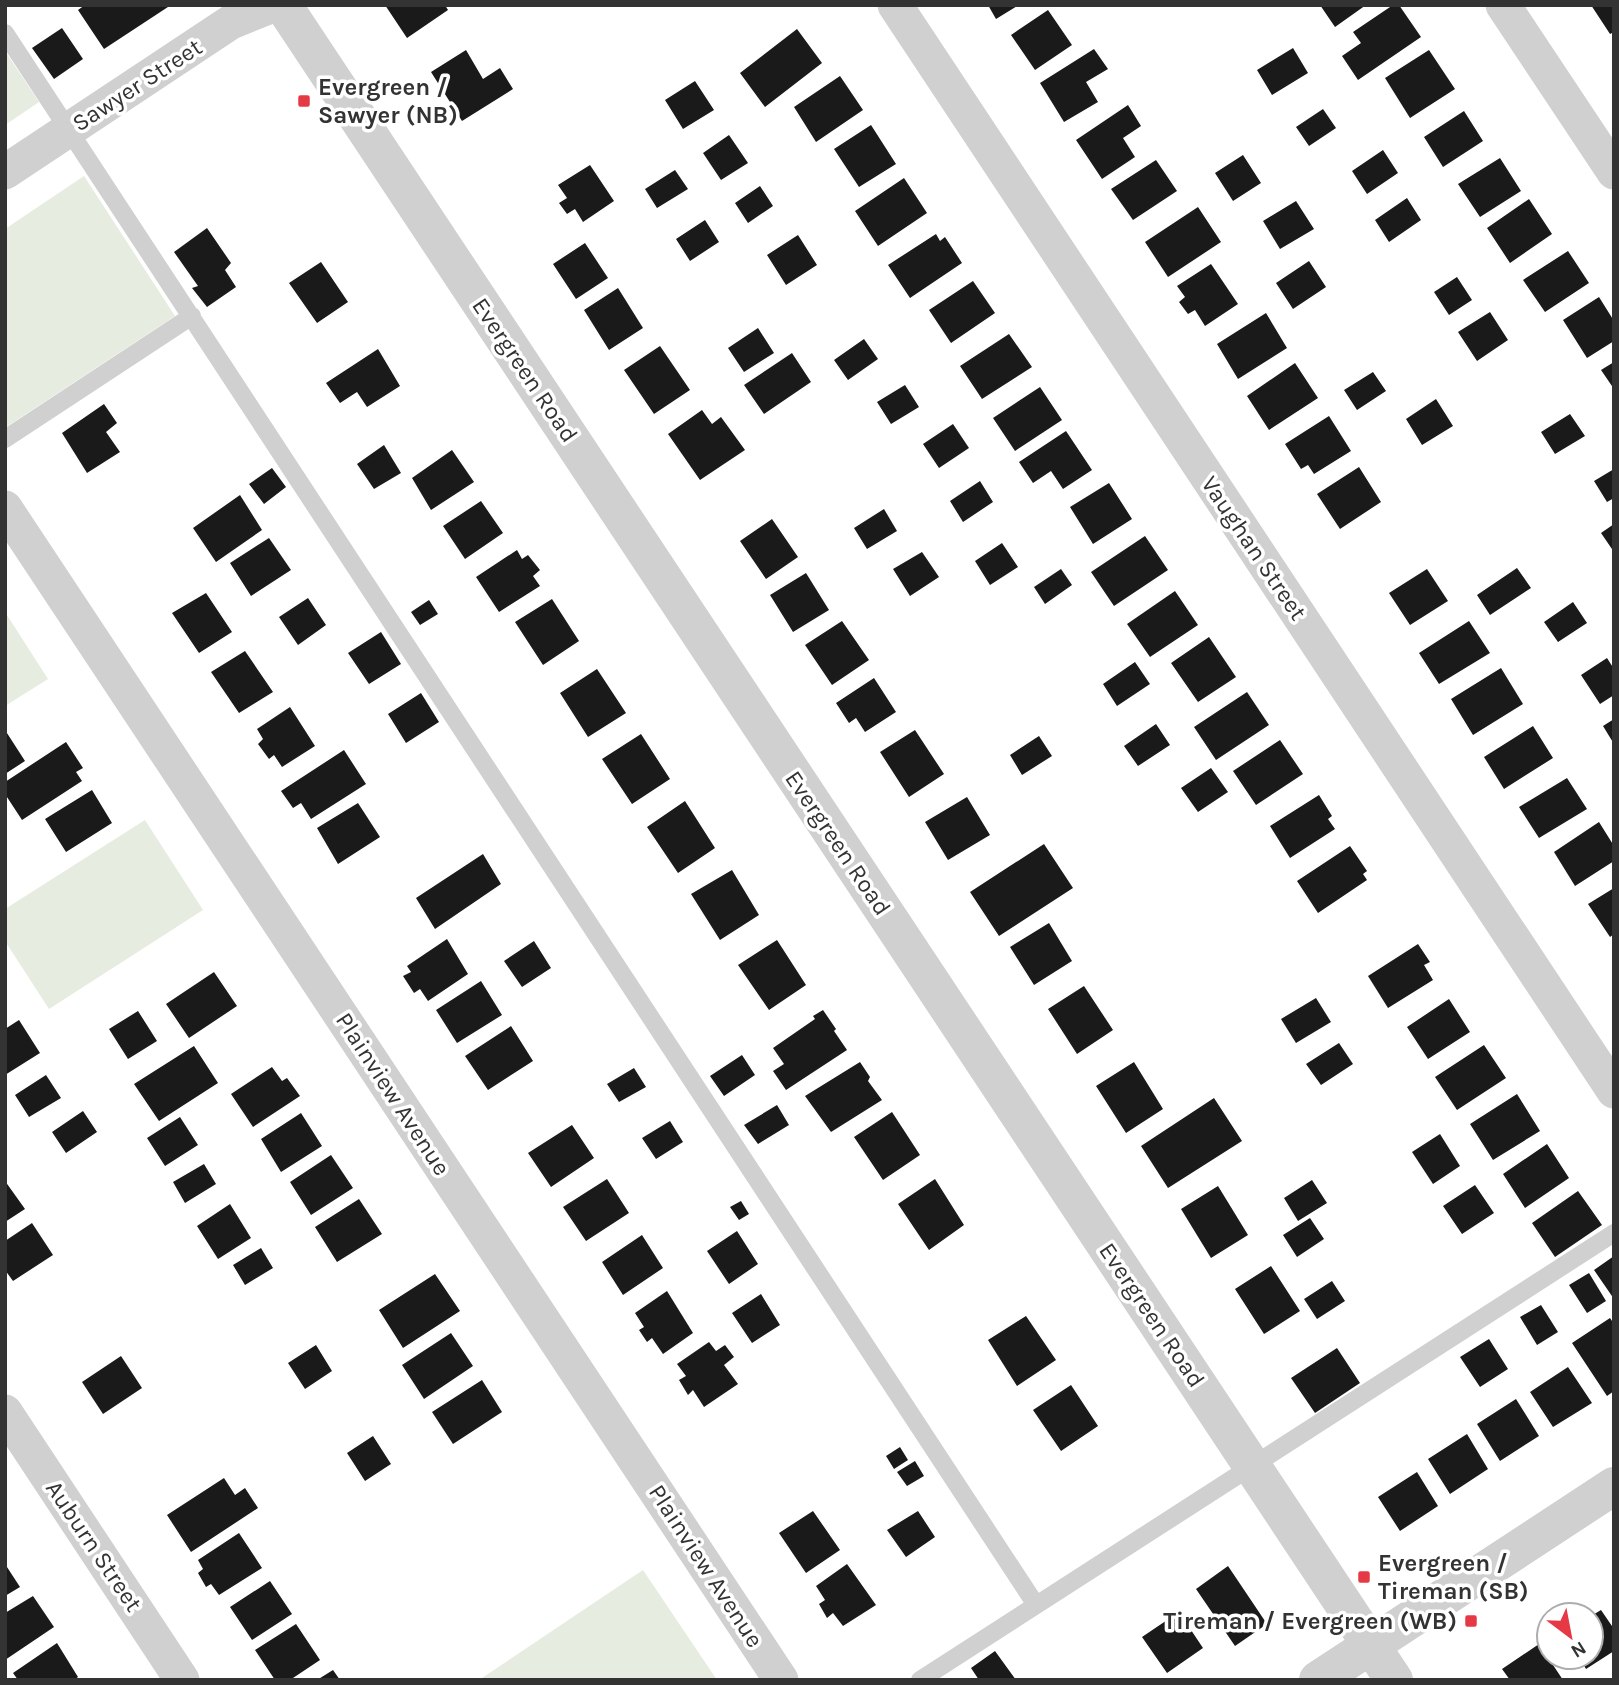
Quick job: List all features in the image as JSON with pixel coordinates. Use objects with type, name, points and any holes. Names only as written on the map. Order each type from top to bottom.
[{"type":"street","name":"Sawyer Street","points":[[5,172],[231,22],[273,5]]},
{"type":"street","name":"Evergreen Road","points":[[283,5],[1394,1680]]},
{"type":"street","name":"Vaughan Street","points":[[895,5],[1614,1091]]},
{"type":"street","points":[[1503,5],[1614,172]]},
{"type":"street","name":"Plainview Avenue","points":[[5,508],[781,1680]]},
{"type":"street","name":"Auburn Street","points":[[5,1412],[182,1680]]},
{"type":"street","points":[[1318,1680],[1614,1486]]},
{"type":"lane","points":[[5,33],[1036,1605]]},
{"type":"lane","points":[[5,439],[192,316]]},
{"type":"lane","points":[[920,1680],[1614,1233]]},
{"type":"shaded area","points":[[5,51],[39,102],[5,125]]},
{"type":"shaded area","points":[[84,176],[175,316],[6,427],[5,229]]},
{"type":"shaded area","points":[[5,612],[48,679],[5,706]]},
{"type":"shaded area","points":[[145,820],[203,910],[49,1009],[5,941],[5,909]]},
{"type":"shaded area","points":[[643,1570],[717,1680],[479,1680]]},
{"type":"building","points":[[85,5],[171,5],[104,49],[78,10]]},
{"type":"building","points":[[385,5],[445,5],[448,10],[407,38]]},
{"type":"building","points":[[988,5],[1019,5],[996,19]]},
{"type":"building","points":[[1320,5],[1366,5],[1335,27]]},
{"type":"building","points":[[1393,5],[1399,5],[1421,37],[1358,80],[1342,56],[1361,43],[1353,32]]},
{"type":"building","points":[[1591,5],[1614,5],[1614,32],[1610,34]]},
{"type":"building","points":[[1048,10],[1072,45],[1035,70],[1011,35]]},
{"type":"building","points":[[62,28],[83,59],[54,79],[32,48]]},
{"type":"building","points":[[797,29],[822,63],[765,107],[740,73]]},
{"type":"building","points":[[1293,48],[1308,73],[1272,95],[1257,70]]},
{"type":"building","points":[[1094,49],[1108,69],[1086,82],[1098,102],[1064,122],[1040,83]]},
{"type":"building","points":[[466,50],[483,79],[500,68],[513,89],[462,121],[431,72]]},
{"type":"building","points":[[1429,50],[1455,89],[1410,118],[1385,78]]},
{"type":"building","points":[[840,76],[863,110],[816,142],[794,107]]},
{"type":"building","points":[[695,81],[714,110],[683,129],[665,100]]},
{"type":"building","points":[[1128,105],[1141,126],[1123,138],[1135,157],[1102,179],[1076,140]]},
{"type":"building","points":[[1323,109],[1336,128],[1309,146],[1296,127]]},
{"type":"building","points":[[1464,111],[1483,141],[1443,167],[1424,137]]},
{"type":"building","points":[[871,125],[896,164],[859,187],[834,149]]},
{"type":"building","points":[[729,135],[748,163],[721,180],[703,153]]},
{"type":"building","points":[[1383,150],[1398,173],[1367,194],[1352,171]]},
{"type":"building","points":[[1243,155],[1261,183],[1233,201],[1215,173]]},
{"type":"building","points":[[1500,158],[1521,191],[1480,217],[1458,184]]},
{"type":"building","points":[[1156,160],[1177,191],[1133,220],[1111,189]]},
{"type":"building","points":[[590,165],[614,201],[583,222],[575,209],[567,214],[559,203],[567,198],[558,185]]},
{"type":"building","points":[[675,170],[688,189],[657,208],[645,189]]},
{"type":"building","points":[[904,178],[927,213],[878,246],[855,211]]},
{"type":"building","points":[[760,186],[773,206],[748,223],[735,203]]},
{"type":"building","points":[[1407,198],[1421,220],[1389,242],[1375,220]]},
{"type":"building","points":[[1529,199],[1552,234],[1510,263],[1487,228]]},
{"type":"building","points":[[1296,201],[1314,229],[1280,249],[1263,221]]},
{"type":"building","points":[[1198,207],[1221,242],[1168,277],[1145,242]]},
{"type":"building","points":[[705,220],[719,242],[690,261],[676,239]]},
{"type":"building","points":[[207,228],[231,263],[225,270],[236,287],[207,307],[192,288],[198,286],[174,252]]},
{"type":"building","points":[[936,234],[940,241],[945,237],[962,263],[910,298],[888,265]]},
{"type":"building","points":[[798,235],[817,265],[786,285],[767,255]]},
{"type":"building","points":[[585,243],[608,278],[576,299],[553,264]]},
{"type":"building","points":[[1568,251],[1589,283],[1545,312],[1523,280]]},
{"type":"building","points":[[1309,261],[1326,287],[1293,309],[1276,283]]},
{"type":"building","points":[[321,262],[348,302],[317,323],[289,283]]},
{"type":"building","points":[[1211,264],[1238,304],[1205,326],[1195,310],[1188,314],[1179,302],[1185,297],[1177,286]]},
{"type":"building","points":[[1457,277],[1472,300],[1449,315],[1434,292]]},
{"type":"building","points":[[973,281],[995,313],[951,343],[929,310]]},
{"type":"building","points":[[618,288],[643,328],[609,350],[584,310]]},
{"type":"building","points":[[1599,297],[1614,321],[1614,341],[1587,358],[1563,320]]},
{"type":"building","points":[[1490,312],[1508,340],[1477,361],[1458,332]]},
{"type":"building","points":[[1266,313],[1287,348],[1238,379],[1217,344]]},
{"type":"building","points":[[758,328],[774,353],[744,372],[728,348]]},
{"type":"building","points":[[1009,334],[1032,367],[982,399],[960,366]]},
{"type":"building","points":[[864,339],[878,359],[848,380],[834,360]]},
{"type":"building","points":[[660,346],[690,390],[654,414],[624,370]]},
{"type":"building","points":[[378,349],[400,386],[367,407],[357,392],[340,403],[326,383]]},
{"type":"building","points":[[792,353],[811,382],[764,414],[744,385]]},
{"type":"building","points":[[1614,362],[1614,389],[1601,370]]},
{"type":"building","points":[[1295,363],[1318,398],[1269,430],[1247,396]]},
{"type":"building","points":[[1373,372],[1386,391],[1357,410],[1344,390]]},
{"type":"building","points":[[905,385],[919,407],[891,424],[877,402]]},
{"type":"building","points":[[1040,387],[1062,420],[1015,451],[993,418]]},
{"type":"building","points":[[1436,399],[1453,426],[1422,445],[1406,419]]},
{"type":"building","points":[[104,404],[117,423],[106,432],[120,452],[87,473],[62,433]]},
{"type":"building","points":[[702,410],[712,424],[721,417],[745,450],[700,480],[668,434]]},
{"type":"building","points":[[1570,414],[1585,436],[1555,454],[1541,432]]},
{"type":"building","points":[[1329,416],[1351,451],[1314,474],[1308,465],[1301,469],[1285,444]]},
{"type":"building","points":[[953,424],[969,448],[939,468],[923,444]]},
{"type":"building","points":[[1066,431],[1092,470],[1063,489],[1051,471],[1033,483],[1019,462]]},
{"type":"building","points":[[384,445],[401,473],[374,489],[357,464]]},
{"type":"building","points":[[452,450],[474,482],[431,510],[412,478]]},
{"type":"building","points":[[1359,467],[1381,502],[1340,529],[1317,494]]},
{"type":"building","points":[[272,468],[286,487],[264,504],[249,484]]},
{"type":"building","points":[[1614,469],[1614,498],[1607,502],[1594,481]]},
{"type":"building","points":[[980,481],[993,502],[963,522],[950,501]]},
{"type":"building","points":[[1109,483],[1132,519],[1093,544],[1070,507]]},
{"type":"building","points":[[240,495],[262,530],[216,562],[193,528]]},
{"type":"building","points":[[481,501],[503,533],[465,559],[443,526]]},
{"type":"building","points":[[884,509],[897,531],[867,549],[854,528]]},
{"type":"building","points":[[772,519],[798,557],[766,579],[740,541]]},
{"type":"building","points":[[1614,524],[1614,552],[1601,533]]},
{"type":"building","points":[[1145,536],[1168,570],[1114,606],[1091,572]]},
{"type":"building","points":[[269,538],[291,570],[251,596],[230,563]]},
{"type":"building","points":[[1002,543],[1018,567],[990,585],[975,561]]},
{"type":"building","points":[[517,550],[522,559],[528,555],[540,570],[533,576],[540,586],[499,612],[476,577]]},
{"type":"building","points":[[922,552],[939,577],[910,596],[893,569]]},
{"type":"building","points":[[1517,568],[1531,588],[1490,615],[1477,595]]},
{"type":"building","points":[[1061,569],[1072,585],[1045,604],[1034,587]]},
{"type":"building","points":[[1427,569],[1448,601],[1410,625],[1389,593]]},
{"type":"building","points":[[806,573],[829,610],[793,632],[770,595]]},
{"type":"building","points":[[1175,591],[1198,625],[1150,657],[1127,624]]},
{"type":"building","points":[[206,593],[232,632],[199,653],[172,613]]},
{"type":"building","points":[[308,598],[326,625],[298,645],[279,617]]},
{"type":"building","points":[[552,599],[579,641],[543,665],[515,622]]},
{"type":"building","points":[[429,600],[438,614],[420,625],[411,612]]},
{"type":"building","points":[[1573,602],[1587,623],[1558,642],[1544,622]]},
{"type":"building","points":[[842,621],[869,660],[832,685],[805,645]]},
{"type":"building","points":[[1469,621],[1490,653],[1439,684],[1419,653]]},
{"type":"building","points":[[381,632],[401,664],[369,684],[348,653]]},
{"type":"building","points":[[1209,637],[1236,677],[1198,702],[1171,663]]},
{"type":"building","points":[[245,651],[273,692],[239,713],[211,672]]},
{"type":"building","points":[[1607,658],[1614,669],[1614,695],[1600,704],[1581,675]]},
{"type":"building","points":[[1135,662],[1150,684],[1117,706],[1103,684]]},
{"type":"building","points":[[1501,668],[1523,704],[1473,735],[1451,699]]},
{"type":"building","points":[[597,669],[626,713],[588,737],[560,693]]},
{"type":"building","points":[[874,678],[896,712],[865,732],[856,718],[849,723],[836,703]]},
{"type":"building","points":[[1247,692],[1269,725],[1216,760],[1194,727]]},
{"type":"building","points":[[421,693],[439,722],[406,743],[388,714]]},
{"type":"building","points":[[290,707],[315,746],[282,767],[274,755],[269,759],[258,744],[263,739],[257,729]]},
{"type":"building","points":[[1614,719],[1614,744],[1603,726]]},
{"type":"building","points":[[1156,724],[1170,745],[1138,766],[1124,746]]},
{"type":"building","points":[[1533,726],[1553,758],[1504,789],[1484,757]]},
{"type":"building","points":[[5,730],[25,761],[5,774]]},
{"type":"building","points":[[915,730],[944,774],[909,797],[880,752]]},
{"type":"building","points":[[641,734],[670,779],[632,804],[602,759]]},
{"type":"building","points":[[1039,736],[1052,756],[1022,775],[1010,755]]},
{"type":"building","points":[[1280,740],[1303,774],[1256,805],[1233,771]]},
{"type":"building","points":[[66,742],[83,768],[76,772],[82,781],[22,820],[5,794],[5,782]]},
{"type":"building","points":[[344,750],[366,784],[311,819],[301,803],[293,808],[281,791]]},
{"type":"building","points":[[1211,768],[1228,792],[1198,812],[1181,788]]},
{"type":"building","points":[[1567,778],[1587,809],[1539,838],[1519,807]]},
{"type":"building","points":[[92,790],[112,823],[66,852],[45,819]]},
{"type":"building","points":[[1319,795],[1332,816],[1328,819],[1335,829],[1290,858],[1270,826]]},
{"type":"building","points":[[967,797],[990,835],[948,860],[925,822]]},
{"type":"building","points":[[685,801],[715,848],[678,873],[647,827]]},
{"type":"building","points":[[358,803],[380,837],[338,864],[317,828]]},
{"type":"building","points":[[1599,822],[1614,846],[1614,861],[1575,886],[1554,852]]},
{"type":"building","points":[[1044,844],[1073,888],[999,936],[970,892]]},
{"type":"building","points":[[1350,846],[1367,871],[1363,874],[1367,880],[1318,913],[1297,881]]},
{"type":"building","points":[[483,854],[501,884],[435,929],[416,898]]},
{"type":"building","points":[[732,870],[759,915],[720,940],[691,894]]},
{"type":"building","points":[[1614,888],[1614,934],[1610,937],[1588,904]]},
{"type":"building","points":[[1049,923],[1072,961],[1034,985],[1010,947]]},
{"type":"building","points":[[447,939],[468,974],[428,1001],[420,989],[414,993],[403,976],[411,972],[407,966]]},
{"type":"building","points":[[777,940],[806,985],[769,1010],[738,965]]},
{"type":"building","points":[[534,941],[551,968],[522,987],[504,961]]},
{"type":"building","points":[[1418,944],[1430,962],[1424,965],[1433,980],[1388,1008],[1368,976]]},
{"type":"building","points":[[214,972],[237,1006],[189,1038],[166,1004]]},
{"type":"building","points":[[481,981],[502,1015],[457,1043],[436,1010]]},
{"type":"building","points":[[1084,986],[1113,1030],[1077,1054],[1048,1009]]},
{"type":"building","points":[[1316,998],[1331,1022],[1296,1043],[1281,1019]]},
{"type":"building","points":[[1449,999],[1470,1032],[1428,1059],[1407,1027]]},
{"type":"building","points":[[823,1010],[847,1050],[786,1090],[773,1071],[784,1064],[773,1048],[815,1019],[813,1016]]},
{"type":"building","points":[[138,1011],[157,1041],[128,1059],[109,1029]]},
{"type":"building","points":[[19,1020],[40,1053],[5,1075],[5,1029]]},
{"type":"building","points":[[511,1026],[533,1061],[488,1090],[465,1056]]},
{"type":"building","points":[[1339,1043],[1353,1064],[1321,1085],[1306,1064]]},
{"type":"building","points":[[1484,1045],[1506,1078],[1457,1110],[1435,1077]]},
{"type":"building","points":[[194,1046],[218,1083],[159,1121],[134,1084]]},
{"type":"building","points":[[742,1055],[755,1075],[724,1096],[710,1076]]},
{"type":"building","points":[[860,1062],[870,1077],[868,1081],[882,1100],[831,1132],[805,1096]]},
{"type":"building","points":[[1134,1062],[1163,1109],[1126,1133],[1096,1086]]},
{"type":"building","points":[[272,1067],[282,1081],[287,1078],[300,1096],[253,1127],[231,1094]]},
{"type":"building","points":[[634,1068],[646,1087],[619,1102],[607,1084]]},
{"type":"building","points":[[46,1075],[61,1098],[29,1117],[15,1095]]},
{"type":"building","points":[[1517,1094],[1540,1131],[1493,1160],[1470,1124]]},
{"type":"building","points":[[1214,1098],[1242,1141],[1168,1188],[1141,1146]]},
{"type":"building","points":[[777,1105],[789,1125],[758,1144],[744,1125]]},
{"type":"building","points":[[83,1111],[97,1132],[66,1153],[52,1132]]},
{"type":"building","points":[[892,1112],[920,1155],[883,1180],[854,1137]]},
{"type":"building","points":[[301,1113],[322,1146],[281,1172],[261,1139]]},
{"type":"building","points":[[180,1117],[198,1145],[165,1166],[147,1138]]},
{"type":"building","points":[[670,1121],[683,1142],[656,1159],[642,1138]]},
{"type":"building","points":[[572,1125],[594,1158],[551,1187],[528,1153]]},
{"type":"building","points":[[1440,1134],[1460,1166],[1433,1184],[1412,1152]]},
{"type":"building","points":[[1547,1144],[1569,1178],[1525,1208],[1503,1174]]},
{"type":"building","points":[[331,1155],[353,1188],[311,1215],[290,1182]]},
{"type":"building","points":[[204,1164],[216,1184],[185,1203],[173,1182]]},
{"type":"building","points":[[607,1179],[629,1213],[586,1241],[563,1207]]},
{"type":"building","points":[[935,1179],[964,1225],[929,1250],[898,1204]]},
{"type":"building","points":[[1312,1180],[1327,1203],[1298,1221],[1284,1198]]},
{"type":"building","points":[[5,1181],[25,1209],[5,1222]]},
{"type":"building","points":[[1475,1185],[1494,1213],[1462,1234],[1443,1206]]},
{"type":"building","points":[[1218,1186],[1248,1235],[1211,1258],[1181,1209]]},
{"type":"building","points":[[1578,1191],[1602,1225],[1555,1257],[1532,1223]]},
{"type":"building","points":[[359,1199],[382,1234],[337,1262],[315,1227]]},
{"type":"building","points":[[741,1201],[749,1214],[739,1220],[730,1207]]},
{"type":"building","points":[[230,1204],[251,1238],[218,1259],[197,1226]]},
{"type":"building","points":[[1310,1218],[1324,1239],[1297,1257],[1283,1235]]},
{"type":"building","points":[[32,1223],[53,1255],[13,1281],[5,1270],[5,1241]]},
{"type":"building","points":[[737,1231],[758,1264],[729,1284],[707,1251]]},
{"type":"building","points":[[642,1235],[663,1268],[623,1295],[602,1262]]},
{"type":"building","points":[[261,1248],[273,1268],[245,1285],[233,1265]]},
{"type":"building","points":[[1614,1256],[1614,1299],[1594,1270]]},
{"type":"building","points":[[1271,1266],[1300,1311],[1264,1334],[1235,1289]]},
{"type":"building","points":[[1589,1273],[1606,1301],[1587,1313],[1569,1285]]},
{"type":"building","points":[[435,1274],[460,1311],[403,1348],[379,1310]]},
{"type":"building","points":[[1332,1281],[1345,1301],[1317,1319],[1304,1299]]},
{"type":"building","points":[[667,1291],[693,1333],[663,1354],[652,1338],[647,1342],[639,1330],[644,1327],[635,1313]]},
{"type":"building","points":[[761,1294],[780,1325],[752,1343],[732,1313]]},
{"type":"building","points":[[1541,1305],[1558,1332],[1537,1345],[1520,1317]]},
{"type":"building","points":[[1026,1316],[1056,1360],[1017,1386],[988,1340]]},
{"type":"building","points":[[1610,1318],[1614,1324],[1614,1391],[1607,1396],[1572,1343]]},
{"type":"building","points":[[451,1333],[473,1366],[424,1399],[402,1365]]},
{"type":"building","points":[[1489,1339],[1508,1369],[1480,1387],[1460,1357]]},
{"type":"building","points":[[709,1342],[716,1351],[725,1345],[734,1357],[724,1365],[738,1384],[704,1407],[693,1390],[688,1395],[679,1380],[686,1376],[677,1364]]},
{"type":"building","points":[[316,1345],[332,1371],[305,1389],[288,1363]]},
{"type":"building","points":[[1337,1348],[1360,1383],[1315,1413],[1291,1378]]},
{"type":"building","points":[[121,1356],[142,1388],[103,1414],[82,1382]]},
{"type":"building","points":[[1568,1367],[1592,1403],[1553,1427],[1530,1392]]},
{"type":"building","points":[[482,1380],[502,1412],[453,1444],[432,1412]]},
{"type":"building","points":[[1071,1385],[1098,1426],[1061,1451],[1033,1410]]},
{"type":"building","points":[[1516,1399],[1539,1436],[1500,1461],[1477,1424]]},
{"type":"building","points":[[1467,1434],[1488,1469],[1450,1494],[1428,1459]]},
{"type":"building","points":[[373,1436],[391,1464],[365,1481],[347,1453]]},
{"type":"building","points":[[900,1447],[908,1460],[894,1469],[886,1456]]},
{"type":"building","points":[[915,1461],[924,1476],[907,1486],[897,1472]]},
{"type":"building","points":[[1417,1472],[1438,1506],[1400,1531],[1378,1497]]},
{"type":"building","points":[[224,1478],[235,1495],[245,1488],[258,1508],[191,1552],[167,1515]]},
{"type":"building","points":[[813,1511],[840,1550],[806,1573],[779,1533]]},
{"type":"building","points":[[918,1511],[935,1537],[906,1557],[887,1530]]},
{"type":"building","points":[[239,1533],[262,1568],[219,1595],[211,1584],[206,1587],[198,1573],[203,1569],[198,1560]]},
{"type":"building","points":[[5,1564],[20,1587],[5,1596]]},
{"type":"building","points":[[847,1564],[876,1605],[843,1626],[833,1613],[827,1618],[819,1604],[825,1600],[816,1586]]},
{"type":"building","points":[[1228,1566],[1267,1624],[1235,1646],[1196,1589]]},
{"type":"building","points":[[270,1581],[292,1614],[252,1640],[230,1607]]},
{"type":"building","points":[[33,1596],[54,1627],[5,1660],[5,1613]]},
{"type":"building","points":[[1179,1612],[1203,1648],[1167,1673],[1142,1637]]},
{"type":"building","points":[[1605,1616],[1614,1629],[1614,1651],[1605,1657]]},
{"type":"building","points":[[296,1624],[320,1660],[290,1680],[275,1680],[255,1650]]},
{"type":"building","points":[[57,1643],[78,1677],[74,1680],[18,1680],[13,1673]]},
{"type":"building","points":[[1535,1647],[1535,1671],[1557,1671],[1563,1680],[1510,1680],[1502,1669]]},
{"type":"building","points":[[995,1651],[1016,1680],[979,1680],[971,1668]]},
{"type":"building","points":[[333,1670],[340,1680],[317,1680]]},
{"type":"place","name":"Evergreen / Sawyer (NB)","points":[[304,101]]},
{"type":"place","name":"Evergreen / Tireman (SB)","points":[[1364,1577]]},
{"type":"place","name":"Tireman / Evergreen (WB)","points":[[1471,1621]]}]
